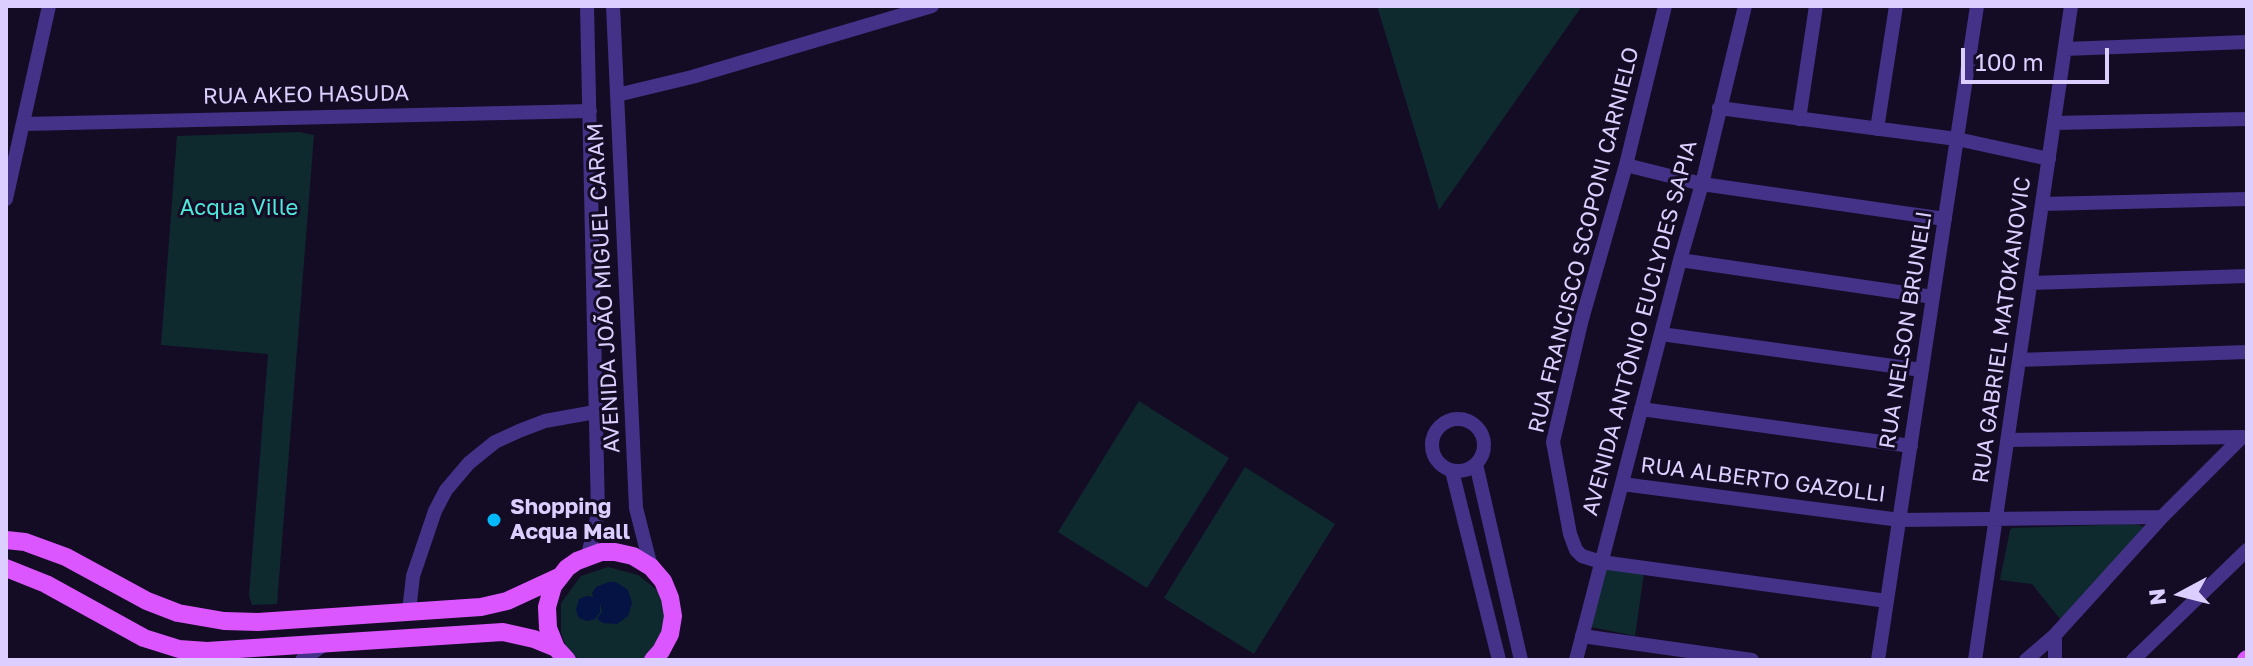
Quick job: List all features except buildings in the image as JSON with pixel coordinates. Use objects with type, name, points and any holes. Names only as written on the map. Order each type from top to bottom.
[{"type":"main road","points":[[6,540],[25,542],[66,557],[147,601],[178,613],[213,620],[258,622],[494,604],[523,595],[559,577]]},
{"type":"main road","points":[[562,654],[547,617],[549,596],[567,568],[588,555],[615,552],[633,556],[651,567],[663,581],[670,598],[673,616],[670,634],[653,660]]},
{"type":"main road","points":[[6,568],[46,584],[144,638],[214,656],[328,642],[503,632],[534,639],[562,654]]},
{"type":"street","points":[[6,199],[49,6]]},
{"type":"street","name":"AVENIDA JOÃO MIGUEL CARAM","points":[[587,6],[598,514],[588,555]]},
{"type":"street","name":"AVENIDA JOÃO MIGUEL CARAM","points":[[613,6],[636,508],[651,567]]},
{"type":"street","points":[[617,95],[692,77],[932,6]]},
{"type":"street","name":"RUA FRANCISCO SCOPONI CARNIELO","points":[[1601,562],[1582,556],[1576,550],[1570,534],[1553,442],[1582,319],[1626,165],[1665,6]]},
{"type":"street","name":"AVENIDA ANTÔNIO EUCLYDES SAPIA","points":[[1576,660],[1702,184],[1745,6]]},
{"type":"street","points":[[1799,119],[1816,6]]},
{"type":"street","points":[[1877,129],[1896,6]]},
{"type":"street","name":"RUA NELSON BRUNELI","points":[[1878,660],[1977,6]]},
{"type":"street","name":"RUA GABRIEL MATOKANOVIC","points":[[1975,660],[2071,6]]},
{"type":"street","points":[[2065,49],[2247,42]]},
{"type":"street","points":[[1719,108],[1957,139],[2049,159]]},
{"type":"street","name":"RUA AKEO HASUDA","points":[[24,124],[590,111]]},
{"type":"street","points":[[2054,123],[2247,119]]},
{"type":"street","points":[[1626,165],[1702,184],[1945,219]]},
{"type":"street","points":[[2042,204],[2247,199]]},
{"type":"street","points":[[1680,260],[1933,297]]},
{"type":"street","points":[[2031,283],[2247,276]]},
{"type":"street","points":[[1661,334],[1922,370]]},
{"type":"street","points":[[2019,360],[2247,352]]},
{"type":"street","points":[[1641,409],[1911,446]]},
{"type":"street","points":[[409,611],[413,576],[435,511],[446,490],[469,463],[495,442],[519,431],[545,421],[595,412]]},
{"type":"street","points":[[1454,420],[1475,425],[1483,438],[1483,454],[1476,464],[1464,471],[1452,471],[1441,465],[1434,455],[1433,441],[1438,429],[1454,420]]},
{"type":"street","points":[[2008,440],[2244,437]]},
{"type":"street","points":[[2026,660],[2055,635],[2162,517],[2244,437]]},
{"type":"street","points":[[1476,464],[1521,660]]},
{"type":"street","points":[[1452,471],[1499,660]]},
{"type":"street","name":"RUA ALBERTO GAZOLLI","points":[[1622,484],[1900,520],[2162,517]]},
{"type":"street","points":[[2133,660],[2247,550]]},
{"type":"street","points":[[1601,562],[1887,601]]},
{"type":"street","points":[[2055,635],[2055,660]]},
{"type":"street","points":[[1582,636],[1752,660]]},
{"type":"street","points":[[302,660],[328,642]]},
{"type":"green space","points":[[1377,6],[1582,6],[1439,210]]},
{"type":"green space","name":"Acqua Ville","points":[[299,132],[314,135],[277,604],[252,605],[249,595],[268,354],[161,345],[177,136]]},
{"type":"green space","points":[[1139,401],[1229,458],[1147,588],[1058,532]]},
{"type":"green space","points":[[1245,467],[1335,524],[1254,654],[1164,598]]},
{"type":"green space","points":[[2135,524],[2145,527],[2060,619],[2032,584],[2000,580],[2012,528]]},
{"type":"green space","points":[[608,567],[638,575],[657,590],[662,599],[666,614],[664,628],[647,660],[579,660],[566,646],[561,633],[561,603],[581,576]]},
{"type":"green space","points":[[1604,567],[1644,573],[1635,636],[1591,627]]},
{"type":"shaded area","points":[[616,582],[628,590],[632,603],[628,616],[617,624],[603,623],[597,619],[602,611],[600,603],[600,612],[595,619],[587,621],[579,618],[576,610],[579,599],[593,597],[596,587]]},
{"type":"place","name":"Shopping Acqua Mall","points":[[494,520]]}]
